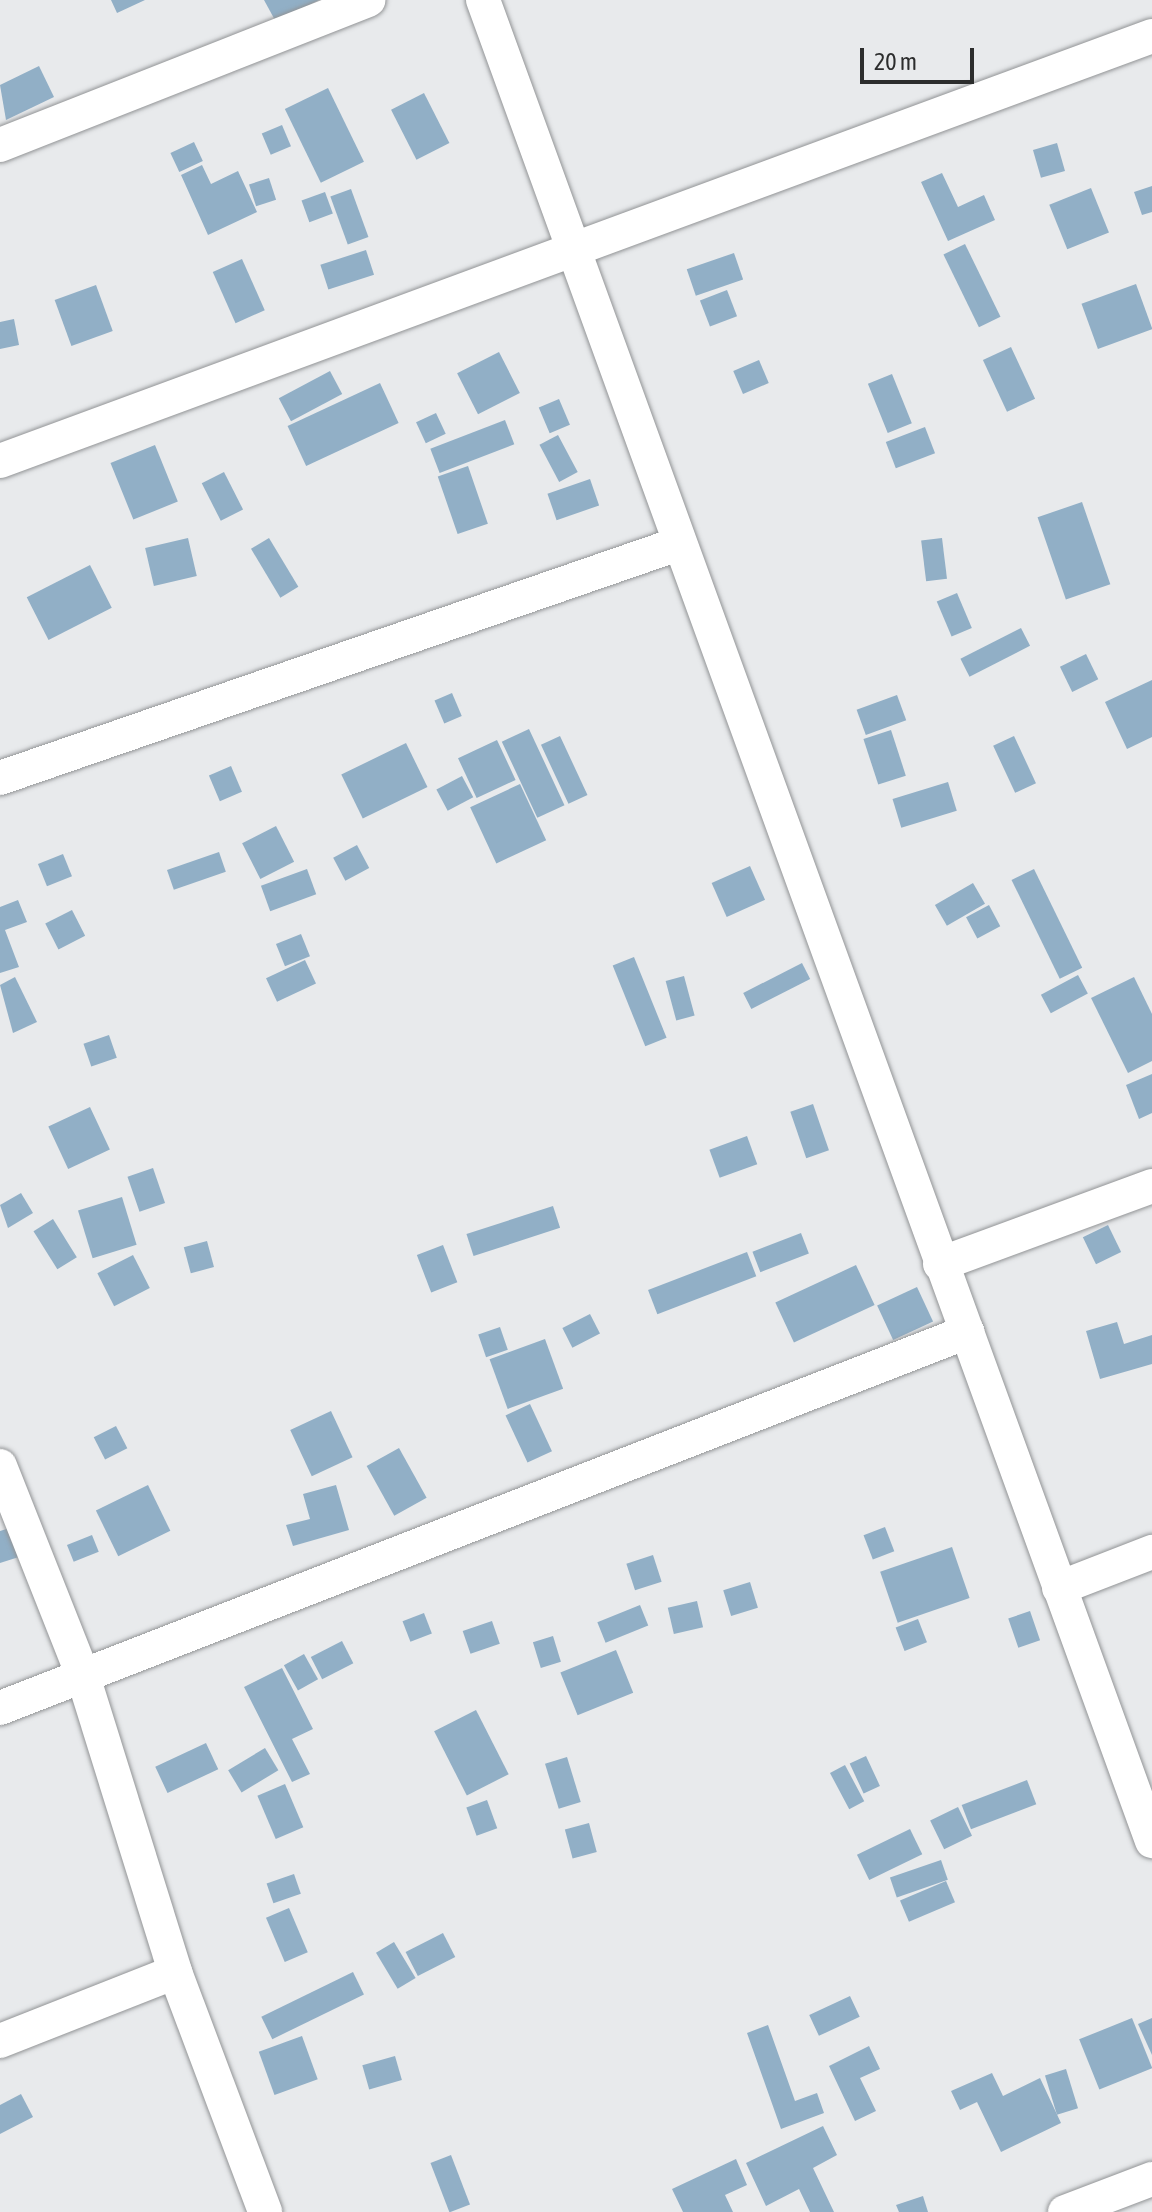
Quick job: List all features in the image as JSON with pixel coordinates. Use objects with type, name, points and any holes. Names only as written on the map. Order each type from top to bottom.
[{"type":"street","points":[[0,145],[369,0]]},
{"type":"street","points":[[483,0],[678,544],[1152,1841]]},
{"type":"street","points":[[0,461],[1152,36]]},
{"type":"street","points":[[0,778],[678,544]]},
{"type":"street","points":[[940,1264],[1152,1186]]},
{"type":"street","points":[[0,1708],[967,1332]]},
{"type":"street","points":[[0,1466],[83,1676],[175,1972],[265,2212]]},
{"type":"street","points":[[1059,1588],[1152,1552]]},
{"type":"street","points":[[0,2041],[175,1972]]},
{"type":"street","points":[[1065,2212],[1152,2179]]},
{"type":"building","points":[[111,0],[145,0],[117,13]]},
{"type":"building","points":[[264,0],[319,0],[276,22]]},
{"type":"building","points":[[39,66],[54,97],[6,120],[0,85]]},
{"type":"building","points":[[328,88],[364,162],[321,183],[285,109]]},
{"type":"building","points":[[424,93],[449,143],[416,160],[391,110]]},
{"type":"building","points":[[282,125],[291,146],[271,155],[262,134]]},
{"type":"building","points":[[194,142],[203,161],[179,172],[170,153]]},
{"type":"building","points":[[1057,143],[1065,171],[1041,178],[1033,150]]},
{"type":"building","points":[[202,165],[211,184],[238,171],[257,212],[208,235],[181,175]]},
{"type":"building","points":[[942,173],[958,207],[984,195],[995,220],[948,241],[921,182]]},
{"type":"building","points":[[269,178],[276,200],[256,206],[249,184]]},
{"type":"building","points":[[1152,186],[1152,212],[1142,215],[1134,192]]},
{"type":"building","points":[[1091,188],[1109,233],[1067,249],[1049,205]]},
{"type":"building","points":[[351,189],[368,237],[348,244],[330,197]]},
{"type":"building","points":[[325,192],[333,214],[309,222],[302,201]]},
{"type":"building","points":[[965,244],[1001,317],[979,327],[943,255]]},
{"type":"building","points":[[366,250],[374,275],[328,290],[320,265]]},
{"type":"building","points":[[734,253],[743,279],[696,296],[687,269]]},
{"type":"building","points":[[242,259],[265,310],[236,323],[213,272]]},
{"type":"building","points":[[1136,284],[1152,329],[1098,349],[1081,304]]},
{"type":"building","points":[[96,285],[113,331],[71,346],[55,300]]},
{"type":"building","points":[[727,290],[737,316],[710,327],[700,300]]},
{"type":"building","points":[[14,319],[19,345],[0,349],[0,322]]},
{"type":"building","points":[[1011,347],[1035,399],[1007,412],[983,360]]},
{"type":"building","points":[[499,352],[520,393],[478,414],[457,373]]},
{"type":"building","points":[[759,360],[769,383],[743,394],[733,371]]},
{"type":"building","points":[[330,371],[342,394],[291,421],[279,398]]},
{"type":"building","points":[[892,374],[912,423],[888,433],[868,384]]},
{"type":"building","points":[[380,383],[399,423],[306,466],[288,426]]},
{"type":"building","points":[[559,399],[570,425],[550,433],[539,408]]},
{"type":"building","points":[[436,413],[446,434],[426,443],[416,422]]},
{"type":"building","points":[[505,420],[514,444],[440,473],[430,449]]},
{"type":"building","points":[[925,427],[935,453],[896,468],[886,442]]},
{"type":"building","points":[[558,435],[578,472],[559,482],[539,445]]},
{"type":"building","points":[[155,445],[178,502],[133,520],[110,463]]},
{"type":"building","points":[[468,466],[488,524],[458,534],[438,476]]},
{"type":"building","points":[[224,472],[243,509],[221,521],[202,483]]},
{"type":"building","points":[[590,479],[599,505],[557,520],[547,494]]},
{"type":"building","points":[[1082,502],[1110,584],[1066,600],[1038,517]]},
{"type":"building","points":[[188,538],[197,576],[154,586],[145,548]]},
{"type":"building","points":[[269,538],[298,587],[280,598],[251,549]]},
{"type":"building","points":[[942,538],[947,579],[926,581],[921,541]]},
{"type":"building","points":[[90,565],[112,608],[49,640],[27,597]]},
{"type":"building","points":[[957,593],[972,628],[952,637],[937,602]]},
{"type":"building","points":[[1021,628],[1030,646],[969,677],[960,659]]},
{"type":"building","points":[[1086,654],[1098,679],[1072,692],[1060,667]]},
{"type":"building","points":[[1152,680],[1152,737],[1127,749],[1105,702]]},
{"type":"building","points":[[452,693],[462,716],[444,723],[435,700]]},
{"type":"building","points":[[897,695],[906,720],[866,735],[857,710]]},
{"type":"building","points":[[529,729],[564,805],[537,818],[502,742]]},
{"type":"building","points":[[891,730],[906,776],[878,785],[863,739]]},
{"type":"building","points":[[560,736],[587,795],[568,804],[541,745]]},
{"type":"building","points":[[1014,736],[1036,783],[1015,793],[993,746]]},
{"type":"building","points":[[497,740],[516,780],[477,798],[458,758]]},
{"type":"building","points":[[406,743],[427,787],[363,819],[341,775]]},
{"type":"building","points":[[231,766],[242,792],[220,801],[209,775]]},
{"type":"building","points":[[462,776],[473,797],[448,811],[436,790]]},
{"type":"building","points":[[948,782],[957,811],[901,828],[893,799]]},
{"type":"building","points":[[520,784],[546,840],[496,863],[470,807]]},
{"type":"building","points":[[276,826],[294,862],[260,879],[242,843]]},
{"type":"building","points":[[357,845],[369,868],[345,881],[333,858]]},
{"type":"building","points":[[219,852],[226,872],[174,890],[167,870]]},
{"type":"building","points":[[63,854],[72,876],[47,886],[38,864]]},
{"type":"building","points":[[750,866],[765,900],[727,917],[712,883]]},
{"type":"building","points":[[307,869],[316,894],[270,911],[261,886]]},
{"type":"building","points":[[1034,869],[1082,968],[1060,979],[1012,880]]},
{"type":"building","points":[[973,883],[985,904],[947,926],[935,905]]},
{"type":"building","points":[[18,900],[27,922],[5,930],[19,967],[0,973],[0,907]]},
{"type":"building","points":[[989,905],[1000,926],[977,938],[966,917]]},
{"type":"building","points":[[72,910],[85,936],[58,949],[45,924]]},
{"type":"building","points":[[301,934],[310,956],[285,966],[276,944]]},
{"type":"building","points":[[634,957],[667,1038],[645,1046],[613,966]]},
{"type":"building","points":[[305,960],[316,984],[277,1002],[266,978]]},
{"type":"building","points":[[802,963],[810,979],[751,1009],[743,993]]},
{"type":"building","points":[[1078,975],[1088,994],[1051,1013],[1041,995]]},
{"type":"building","points":[[684,976],[695,1016],[676,1021],[666,981]]},
{"type":"building","points":[[15,977],[37,1022],[13,1033],[0,985]]},
{"type":"building","points":[[1134,977],[1152,1014],[1152,1061],[1128,1073],[1091,998]]},
{"type":"building","points":[[109,1035],[117,1058],[91,1066],[83,1044]]},
{"type":"building","points":[[1152,1074],[1152,1113],[1139,1119],[1126,1085]]},
{"type":"building","points":[[813,1104],[829,1150],[806,1158],[790,1112]]},
{"type":"building","points":[[90,1107],[110,1150],[68,1169],[48,1126]]},
{"type":"building","points":[[747,1136],[757,1164],[720,1178],[709,1150]]},
{"type":"building","points":[[153,1168],[165,1203],[140,1212],[127,1177]]},
{"type":"building","points":[[21,1193],[33,1213],[8,1228],[0,1205]]},
{"type":"building","points":[[122,1197],[137,1245],[93,1258],[78,1210]]},
{"type":"building","points":[[553,1206],[560,1228],[474,1256],[466,1234]]},
{"type":"building","points":[[53,1219],[77,1257],[57,1269],[33,1231]]},
{"type":"building","points":[[1108,1225],[1121,1252],[1096,1264],[1083,1237]]},
{"type":"building","points":[[801,1233],[809,1254],[760,1272],[752,1252]]},
{"type":"building","points":[[207,1241],[214,1267],[191,1273],[184,1247]]},
{"type":"building","points":[[443,1245],[457,1282],[431,1292],[417,1255]]},
{"type":"building","points":[[747,1252],[756,1276],[657,1314],[648,1290]]},
{"type":"building","points":[[133,1255],[150,1288],[114,1306],[97,1273]]},
{"type":"building","points":[[856,1265],[875,1305],[794,1342],[775,1303]]},
{"type":"building","points":[[917,1287],[933,1321],[893,1340],[877,1306]]},
{"type":"building","points":[[590,1314],[600,1334],[572,1348],[562,1328]]},
{"type":"building","points":[[1117,1322],[1124,1344],[1152,1335],[1152,1364],[1100,1379],[1086,1331]]},
{"type":"building","points":[[500,1327],[508,1350],[486,1357],[478,1334]]},
{"type":"building","points":[[545,1339],[563,1389],[508,1409],[490,1359]]},
{"type":"building","points":[[530,1404],[552,1451],[528,1463],[506,1415]]},
{"type":"building","points":[[331,1411],[353,1457],[312,1476],[290,1430]]},
{"type":"building","points":[[116,1426],[127,1448],[105,1460],[94,1437]]},
{"type":"building","points":[[399,1448],[427,1498],[394,1516],[367,1466]]},
{"type":"building","points":[[148,1485],[170,1531],[118,1556],[96,1510]]},
{"type":"building","points":[[336,1485],[349,1530],[293,1546],[286,1525],[310,1519],[303,1494]]},
{"type":"building","points":[[13,1527],[22,1556],[0,1563],[0,1531]]},
{"type":"building","points":[[885,1527],[894,1551],[873,1560],[864,1535]]},
{"type":"building","points":[[92,1535],[99,1552],[74,1562],[67,1545]]},
{"type":"building","points":[[952,1547],[970,1598],[898,1623],[880,1572]]},
{"type":"building","points":[[653,1555],[662,1582],[635,1590],[626,1564]]},
{"type":"building","points":[[750,1582],[758,1608],[731,1616],[723,1590]]},
{"type":"building","points":[[697,1601],[703,1627],[674,1634],[668,1608]]},
{"type":"building","points":[[640,1605],[648,1625],[606,1643],[597,1622]]},
{"type":"building","points":[[1030,1611],[1040,1640],[1018,1648],[1008,1618]]},
{"type":"building","points":[[424,1613],[432,1634],[410,1642],[403,1621]]},
{"type":"building","points":[[918,1619],[927,1642],[905,1651],[896,1628]]},
{"type":"building","points":[[492,1621],[500,1644],[471,1654],[463,1631]]},
{"type":"building","points":[[553,1636],[561,1662],[541,1668],[533,1642]]},
{"type":"building","points":[[342,1641],[353,1663],[322,1679],[311,1657]]},
{"type":"building","points":[[616,1650],[633,1693],[578,1715],[560,1672]]},
{"type":"building","points":[[304,1654],[318,1679],[298,1691],[284,1665]]},
{"type":"building","points":[[282,1668],[313,1729],[292,1739],[310,1774],[292,1782],[244,1687]]},
{"type":"building","points":[[476,1710],[509,1774],[467,1795],[434,1731]]},
{"type":"building","points":[[206,1743],[218,1769],[168,1793],[155,1767]]},
{"type":"building","points":[[265,1748],[278,1770],[242,1792],[228,1770]]},
{"type":"building","points":[[866,1756],[880,1786],[864,1794],[850,1764]]},
{"type":"building","points":[[567,1757],[581,1802],[559,1809],[545,1764]]},
{"type":"building","points":[[845,1765],[864,1801],[849,1809],[830,1773]]},
{"type":"building","points":[[1027,1780],[1036,1804],[971,1829],[962,1805]]},
{"type":"building","points":[[285,1784],[303,1827],[276,1839],[257,1796]]},
{"type":"building","points":[[487,1800],[497,1828],[477,1836],[466,1808]]},
{"type":"building","points":[[958,1807],[972,1836],[944,1849],[930,1821]]},
{"type":"building","points":[[589,1823],[597,1852],[573,1858],[565,1829]]},
{"type":"building","points":[[910,1829],[922,1854],[869,1880],[857,1855]]},
{"type":"building","points":[[941,1860],[948,1880],[897,1897],[890,1878]]},
{"type":"building","points":[[294,1874],[301,1894],[273,1903],[267,1883]]},
{"type":"building","points":[[946,1881],[955,1902],[909,1922],[900,1901]]},
{"type":"building","points":[[289,1908],[308,1952],[285,1962],[266,1918]]},
{"type":"building","points":[[443,1933],[455,1957],[418,1976],[406,1952]]},
{"type":"building","points":[[394,1942],[416,1978],[398,1989],[376,1953]]},
{"type":"building","points":[[353,1972],[364,1994],[272,2039],[261,2017]]},
{"type":"building","points":[[850,1996],[860,2017],[819,2036],[809,2015]]},
{"type":"building","points":[[1132,2018],[1152,2068],[1099,2089],[1079,2039]]},
{"type":"building","points":[[1152,2018],[1152,2055],[1138,2024]]},
{"type":"building","points":[[768,2025],[795,2101],[817,2093],[824,2113],[781,2129],[747,2033]]},
{"type":"building","points":[[302,2036],[318,2079],[275,2095],[259,2052]]},
{"type":"building","points":[[869,2046],[880,2069],[860,2078],[876,2111],[855,2121],[829,2066]]},
{"type":"building","points":[[395,2056],[402,2080],[369,2089],[362,2065]]},
{"type":"building","points":[[1066,2069],[1078,2108],[1057,2115],[1045,2075]]},
{"type":"building","points":[[992,2073],[1003,2096],[1040,2078],[1061,2123],[1001,2152],[977,2102],[960,2110],[951,2091]]},
{"type":"building","points":[[21,2094],[33,2117],[0,2134],[0,2105]]},
{"type":"building","points":[[823,2126],[837,2155],[813,2168],[834,2212],[810,2212],[799,2189],[766,2206],[746,2163]]},
{"type":"building","points":[[451,2155],[470,2204],[449,2212],[430,2163]]},
{"type":"building","points":[[736,2159],[747,2185],[725,2195],[733,2212],[683,2212],[672,2189]]},
{"type":"building","points":[[923,2196],[928,2212],[899,2212],[896,2205]]}]
